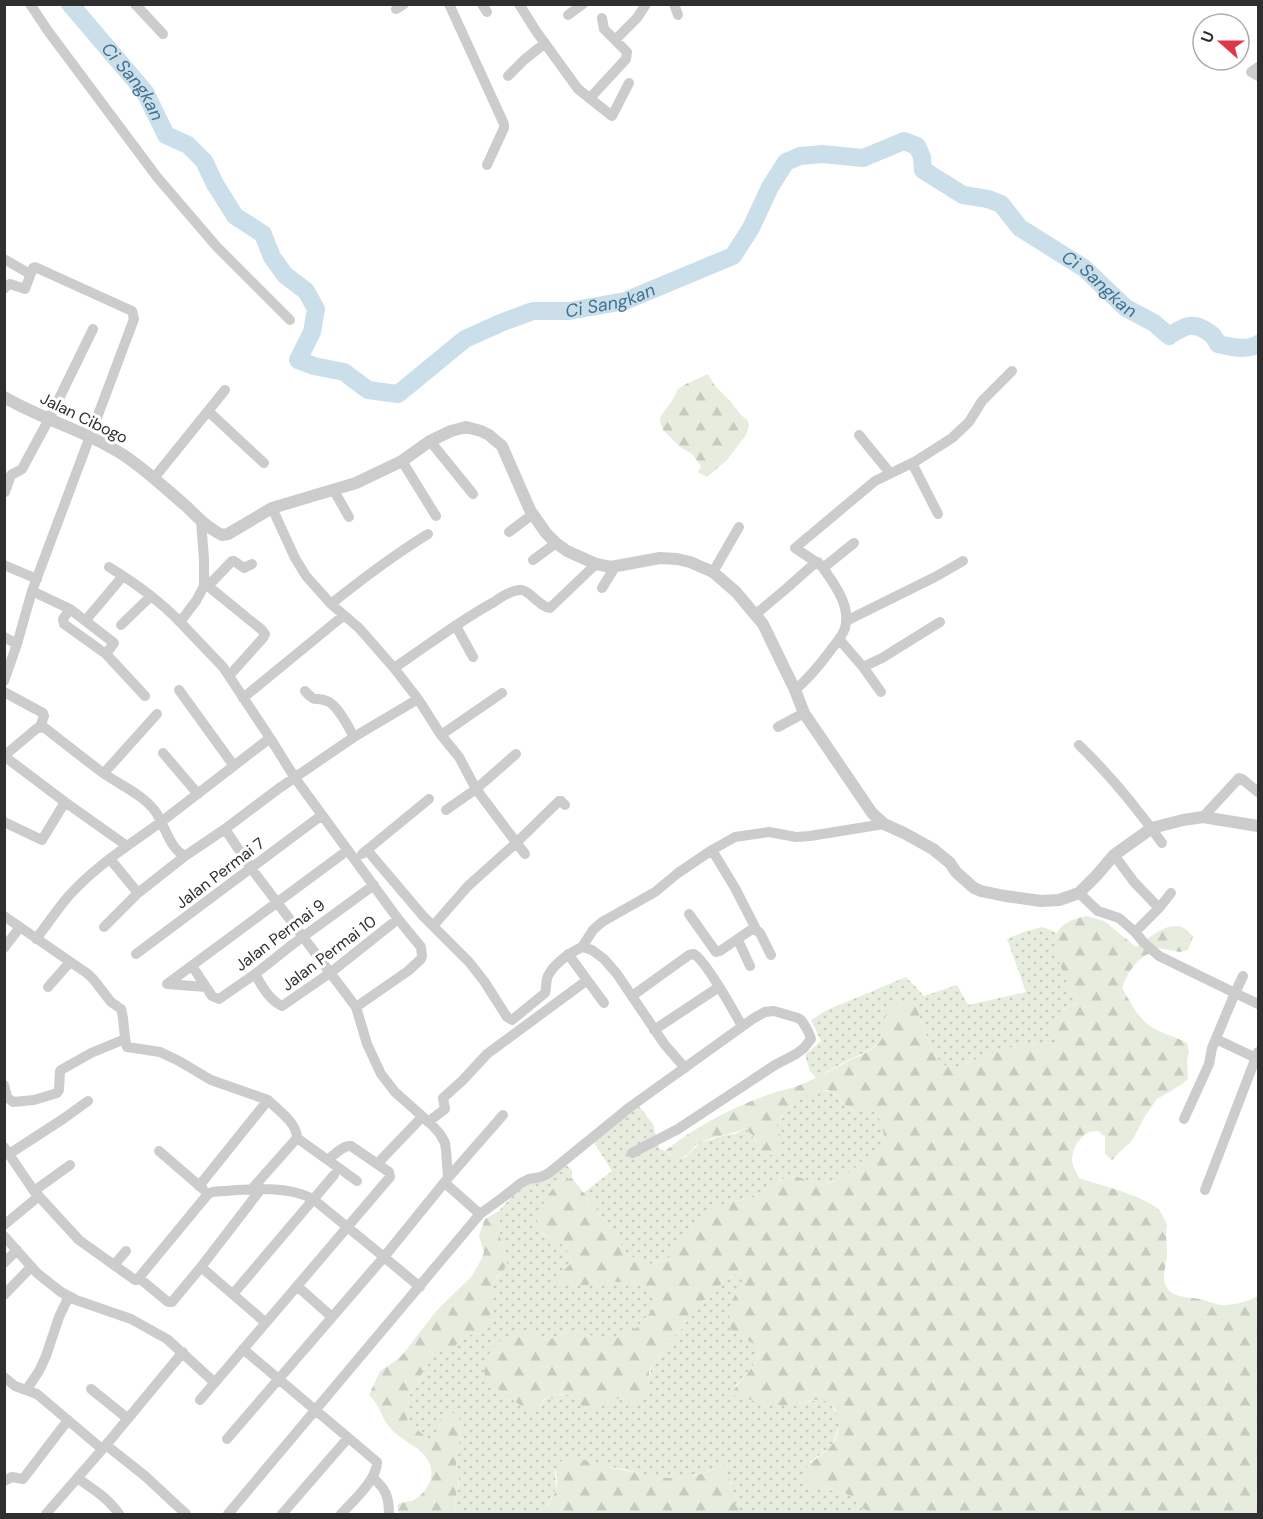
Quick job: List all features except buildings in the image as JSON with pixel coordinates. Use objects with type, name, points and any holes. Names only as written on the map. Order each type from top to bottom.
[{"type":"street","points":[[30,4],[157,177],[217,247],[290,320]]},
{"type":"street","points":[[135,4],[163,34]]},
{"type":"street","points":[[449,4],[504,126],[487,165]]},
{"type":"street","points":[[519,4],[578,89],[612,116],[629,83]]},
{"type":"street","points":[[568,15],[583,4]]},
{"type":"street","points":[[615,40],[637,18],[646,4]]},
{"type":"street","points":[[590,98],[626,59],[627,52],[604,29],[602,18]]},
{"type":"street","points":[[508,76],[545,43]]},
{"type":"street","points":[[1258,67],[1251,72],[1258,76]]},
{"type":"street","points":[[4,259],[30,274]]},
{"type":"street","points":[[4,290],[10,284],[25,289],[35,267],[132,312],[134,316],[134,322],[32,591],[4,681]]},
{"type":"street","points":[[5,492],[10,477],[22,469],[93,329]]},
{"type":"street","points":[[795,690],[819,667],[838,639],[846,621],[842,597],[816,565],[795,548],[867,487],[952,438],[969,423],[982,401],[1012,371]]},
{"type":"street","points":[[154,478],[225,390]]},
{"type":"street","name":"Jalan Cibogo","points":[[4,397],[90,436],[120,453],[154,478],[201,521],[218,533],[225,535],[272,508]]},
{"type":"street","points":[[208,411],[264,463]]},
{"type":"street","points":[[525,854],[476,789],[459,757],[394,668],[359,628],[331,604],[306,576],[272,508],[356,483],[402,461],[430,441],[466,427],[489,435],[502,446],[533,514],[546,533],[574,555],[596,564],[615,567],[668,558],[690,562],[720,576],[763,624],[804,713],[877,819],[933,849],[950,863],[967,883],[981,891],[1052,901],[1070,897],[1079,893],[1114,855],[1152,828],[1203,817],[1258,826]]},
{"type":"street","points":[[859,435],[890,473]]},
{"type":"street","points":[[430,441],[473,494]]},
{"type":"street","points":[[402,461],[436,516]]},
{"type":"street","points":[[912,463],[938,514]]},
{"type":"street","points":[[333,489],[349,517]]},
{"type":"street","points":[[509,532],[533,514]]},
{"type":"street","points":[[201,521],[206,586],[265,634],[229,676]]},
{"type":"street","points":[[713,572],[739,527]]},
{"type":"street","points":[[331,604],[367,574],[428,534]]},
{"type":"street","points":[[533,560],[556,543]]},
{"type":"street","points":[[756,614],[816,565],[854,543]]},
{"type":"street","points":[[180,621],[206,586],[232,561],[244,568],[252,564]]},
{"type":"street","points":[[846,621],[963,561]]},
{"type":"street","points":[[394,668],[485,607],[520,589],[544,607],[550,608],[596,564]]},
{"type":"street","points":[[4,565],[37,579]]},
{"type":"street","points":[[110,567],[168,610],[223,667],[295,778],[421,947],[421,959],[356,1007]]},
{"type":"street","points":[[602,588],[615,567]]},
{"type":"street","points":[[85,621],[123,576]]},
{"type":"street","points":[[32,591],[70,609],[114,643],[106,654]]},
{"type":"street","points":[[121,626],[151,596]]},
{"type":"street","points":[[70,609],[63,619],[64,624],[106,654],[145,696]]},
{"type":"street","points":[[243,698],[344,616]]},
{"type":"street","points":[[863,667],[882,658],[940,622]]},
{"type":"street","points":[[456,626],[473,657]]},
{"type":"street","points":[[4,637],[17,644]]},
{"type":"street","points":[[838,639],[881,692]]},
{"type":"street","points":[[179,690],[234,766]]},
{"type":"street","points":[[305,691],[312,698],[327,700],[333,705],[354,737]]},
{"type":"street","points":[[4,692],[43,713],[44,716],[40,727],[4,756],[127,846]]},
{"type":"street","points":[[441,735],[502,693]]},
{"type":"street","points":[[104,927],[138,893],[185,856],[354,737],[418,699]]},
{"type":"street","points":[[778,727],[804,713]]},
{"type":"street","points":[[104,773],[133,738],[157,714]]},
{"type":"street","points":[[40,727],[45,728],[104,773],[148,802],[173,843],[185,856]]},
{"type":"street","points":[[36,939],[67,899],[110,858],[270,738]]},
{"type":"street","points":[[1078,745],[1110,777],[1162,843]]},
{"type":"street","points":[[163,753],[198,794]]},
{"type":"street","points":[[446,810],[476,789],[516,754]]},
{"type":"street","points":[[1203,817],[1239,778],[1258,792]]},
{"type":"street","points":[[355,860],[429,799]]},
{"type":"street","points":[[433,926],[468,886],[559,801],[565,805]]},
{"type":"street","points":[[4,822],[42,840],[65,802]]},
{"type":"street","name":"Jalan Permai 7","points":[[136,954],[322,815]]},
{"type":"street","points":[[367,850],[423,916],[469,962],[507,1017],[512,1020],[544,993],[548,975],[568,954],[582,946],[602,922],[655,892],[678,873],[735,837],[769,832],[796,837],[810,836],[884,824]]},
{"type":"street","points":[[225,829],[251,868],[356,1007],[367,1044],[381,1074],[395,1092],[440,1134],[445,1143],[448,1164],[447,1181],[480,1214]]},
{"type":"street","points":[[206,987],[192,966],[348,850]]},
{"type":"street","points":[[712,850],[771,955]]},
{"type":"street","points":[[1114,855],[1134,882],[1159,908]]},
{"type":"street","points":[[110,858],[138,893]]},
{"type":"street","name":"Jalan Permai 9","points":[[192,966],[167,984],[206,987],[212,996],[219,999],[255,975],[374,885]]},
{"type":"street","points":[[1079,893],[1098,911],[1119,918],[1159,956],[1258,1002]]},
{"type":"street","points":[[1135,932],[1159,908],[1170,893]]},
{"type":"street","points":[[689,914],[715,951],[720,951],[755,928]]},
{"type":"street","points":[[4,916],[94,980],[111,1002],[121,1009],[128,1048],[160,1052],[211,1080],[268,1100],[293,1126],[297,1138],[357,1181]]},
{"type":"street","name":"Jalan Permai 10","points":[[255,975],[269,995],[282,1006],[330,973],[398,919]]},
{"type":"street","points":[[4,948],[20,927]]},
{"type":"street","points":[[738,940],[750,966]]},
{"type":"street","points":[[582,946],[603,958],[617,974],[654,1030],[685,1068]]},
{"type":"street","points":[[568,954],[604,1004]]},
{"type":"street","points":[[632,996],[691,954],[698,955],[742,1026]]},
{"type":"street","points":[[48,987],[70,962]]},
{"type":"street","points":[[1184,1119],[1209,1064],[1212,1048],[1243,976]]},
{"type":"street","points":[[378,1163],[425,1120],[445,1108],[443,1098],[464,1080],[487,1054],[586,981]]},
{"type":"street","points":[[654,1030],[719,987]]},
{"type":"street","points":[[228,1515],[480,1214],[525,1180],[549,1173],[668,1078],[765,1012],[774,1011],[802,1021],[811,1039],[804,1048],[678,1128],[632,1153]]},
{"type":"street","points":[[4,1085],[7,1097],[13,1102],[34,1100],[57,1093],[60,1090],[61,1070],[91,1053],[125,1039]]},
{"type":"street","points":[[1205,1190],[1257,1055],[1216,1039]]},
{"type":"street","points":[[88,1101],[63,1119],[7,1150],[36,1193],[80,1240],[137,1280],[268,1100]]},
{"type":"street","points":[[227,1439],[503,1115]]},
{"type":"street","points":[[139,1278],[168,1302],[172,1302],[201,1268],[256,1190],[297,1138]]},
{"type":"street","points":[[200,1400],[390,1177],[389,1172],[378,1163],[347,1145],[328,1160]]},
{"type":"street","points":[[159,1151],[203,1190],[293,1193],[313,1199],[420,1287]]},
{"type":"street","points":[[4,1225],[36,1193],[70,1165]]},
{"type":"street","points":[[233,1294],[334,1175]]},
{"type":"street","points":[[5,1239],[31,1267],[61,1292],[76,1300],[131,1319],[167,1339],[214,1382]]},
{"type":"street","points":[[4,1263],[16,1250]]},
{"type":"street","points":[[114,1265],[126,1251]]},
{"type":"street","points":[[4,1295],[31,1267]]},
{"type":"street","points":[[201,1268],[265,1322]]},
{"type":"street","points":[[297,1286],[332,1317]]},
{"type":"street","points":[[27,1389],[46,1356],[58,1317],[69,1296]]},
{"type":"street","points":[[243,1348],[377,1462],[373,1478],[341,1515]]},
{"type":"street","points":[[46,1515],[183,1352]]},
{"type":"street","points":[[4,1377],[12,1384],[37,1394],[68,1420],[145,1476],[186,1515]]},
{"type":"street","points":[[91,1389],[128,1418]]},
{"type":"street","points":[[4,1480],[12,1477],[23,1479],[68,1420]]},
{"type":"street","points":[[282,1515],[348,1438]]},
{"type":"street","points":[[77,1478],[104,1497],[119,1515]]},
{"type":"street","points":[[373,1478],[385,1490],[389,1506],[388,1515]]},
{"type":"green space","points":[[708,374],[715,386],[748,421],[749,426],[746,435],[727,460],[707,477],[698,472],[701,466],[692,454],[679,446],[663,430],[660,417],[678,389]]},
{"type":"green space","points":[[1087,916],[1104,921],[1136,947],[1157,932],[1172,926],[1179,926],[1193,937],[1188,950],[1180,952],[1158,948],[1145,956],[1132,968],[1122,988],[1136,1011],[1149,1026],[1187,1043],[1188,1079],[1157,1099],[1133,1139],[1112,1160],[1105,1154],[1105,1137],[1096,1131],[1089,1132],[1081,1138],[1073,1151],[1072,1161],[1079,1178],[1131,1195],[1159,1211],[1167,1225],[1164,1275],[1166,1286],[1172,1293],[1223,1305],[1247,1301],[1258,1296],[1258,1514],[872,1514],[845,1493],[811,1486],[804,1478],[804,1470],[832,1445],[838,1433],[838,1414],[831,1404],[821,1400],[778,1405],[733,1395],[760,1350],[754,1344],[732,1332],[731,1328],[730,1307],[741,1285],[742,1272],[724,1280],[713,1295],[691,1310],[683,1327],[663,1348],[659,1358],[652,1363],[649,1371],[648,1397],[634,1408],[626,1405],[620,1398],[601,1406],[588,1408],[578,1403],[574,1396],[561,1394],[552,1399],[548,1397],[544,1399],[539,1412],[533,1411],[511,1399],[485,1378],[486,1360],[494,1346],[508,1336],[525,1330],[541,1340],[551,1339],[571,1330],[603,1339],[612,1339],[621,1337],[636,1328],[654,1307],[649,1289],[632,1282],[575,1286],[558,1283],[560,1274],[572,1262],[569,1253],[561,1243],[536,1227],[547,1196],[558,1184],[572,1178],[599,1212],[627,1254],[651,1264],[667,1260],[697,1220],[725,1203],[760,1196],[772,1183],[795,1176],[821,1185],[839,1180],[866,1157],[884,1149],[884,1135],[876,1113],[867,1110],[858,1112],[848,1108],[828,1090],[819,1090],[793,1102],[787,1109],[775,1127],[779,1130],[782,1150],[773,1155],[764,1155],[754,1137],[745,1128],[705,1140],[682,1157],[677,1158],[665,1151],[689,1133],[729,1111],[756,1099],[792,1088],[869,1051],[882,1039],[888,1010],[903,1002],[910,1001],[917,1006],[927,1037],[942,1065],[958,1068],[985,1055],[1020,1045],[1058,1047],[1051,1032],[1056,1020],[1060,1012],[1079,1002],[1061,968],[1056,936],[1064,924]]},
{"type":"green space","points":[[1043,927],[1057,933],[1057,951],[1062,969],[1080,1002],[1063,1009],[1058,1047],[1020,1045],[985,1055],[958,1068],[942,1065],[927,1037],[917,1006],[910,1001],[891,1008],[882,1038],[871,1049],[816,1078],[810,1071],[805,1055],[821,1041],[811,1020],[827,1010],[906,977],[924,996],[957,985],[968,1005],[1026,992],[1007,939]]},
{"type":"green space","points":[[819,1090],[834,1094],[852,1110],[867,1110],[876,1113],[884,1134],[884,1149],[866,1157],[839,1180],[821,1185],[795,1176],[780,1180],[760,1196],[725,1203],[680,1244],[667,1260],[651,1264],[627,1254],[599,1212],[583,1193],[612,1171],[593,1141],[638,1105],[653,1124],[659,1148],[677,1158],[686,1157],[700,1143],[735,1134],[745,1128],[754,1138],[760,1151],[781,1150],[779,1130],[775,1128],[787,1109],[793,1102]]},
{"type":"green space","points":[[565,1164],[572,1170],[572,1178],[563,1180],[542,1234],[562,1243],[570,1256],[572,1262],[560,1274],[612,1282],[632,1282],[649,1289],[654,1307],[636,1328],[621,1337],[612,1339],[603,1339],[571,1330],[551,1339],[541,1340],[525,1330],[539,1412],[544,1400],[548,1397],[569,1395],[593,1408],[620,1398],[626,1405],[650,1389],[652,1363],[659,1358],[663,1348],[683,1327],[691,1310],[713,1295],[724,1280],[743,1272],[743,1281],[731,1304],[732,1332],[754,1344],[760,1350],[747,1374],[735,1386],[750,1400],[793,1405],[822,1399],[830,1403],[840,1418],[839,1427],[832,1446],[810,1462],[811,1486],[845,1493],[872,1514],[748,1514],[742,1512],[731,1499],[731,1481],[723,1466],[672,1479],[607,1467],[555,1470],[556,1489],[548,1504],[551,1514],[456,1514],[459,1483],[456,1465],[461,1429],[439,1423],[441,1440],[433,1444],[408,1422],[406,1413],[410,1395],[433,1355],[440,1349],[449,1349],[469,1335],[478,1335],[485,1328],[491,1309],[490,1286],[503,1272],[506,1254],[500,1237],[499,1211],[516,1192]]},
{"type":"green space","points":[[499,1211],[500,1237],[507,1263],[503,1272],[491,1286],[491,1309],[485,1328],[478,1335],[469,1335],[449,1350],[440,1350],[433,1355],[410,1395],[406,1413],[408,1422],[433,1443],[441,1440],[439,1423],[446,1408],[459,1417],[461,1429],[456,1465],[460,1474],[456,1514],[400,1514],[397,1506],[414,1500],[422,1494],[430,1481],[431,1469],[429,1462],[419,1450],[392,1430],[369,1395],[380,1371],[403,1354],[438,1309],[472,1276],[484,1252],[479,1235],[485,1219]]},
{"type":"green space","points":[[567,1457],[664,1478],[697,1475],[723,1466],[731,1486],[731,1499],[742,1512],[748,1514],[551,1514],[549,1504],[557,1484],[556,1469]]},
{"type":"waterway","name":"Ci Sangkan","points":[[70,4],[145,92],[166,135],[188,145],[204,161],[235,216],[263,234],[272,257],[285,275],[306,291],[316,309],[312,332],[298,360],[344,372],[368,390],[398,394],[465,339],[503,322],[533,311],[569,311],[625,301],[733,256],[751,228],[770,187],[786,162],[800,156],[822,154],[863,158],[904,141],[917,146],[922,157],[923,170],[963,195],[988,199],[1001,204],[1020,228],[1084,268],[1126,308],[1154,323],[1169,336],[1178,330],[1195,326],[1211,334],[1218,344],[1244,348],[1258,344]]}]
